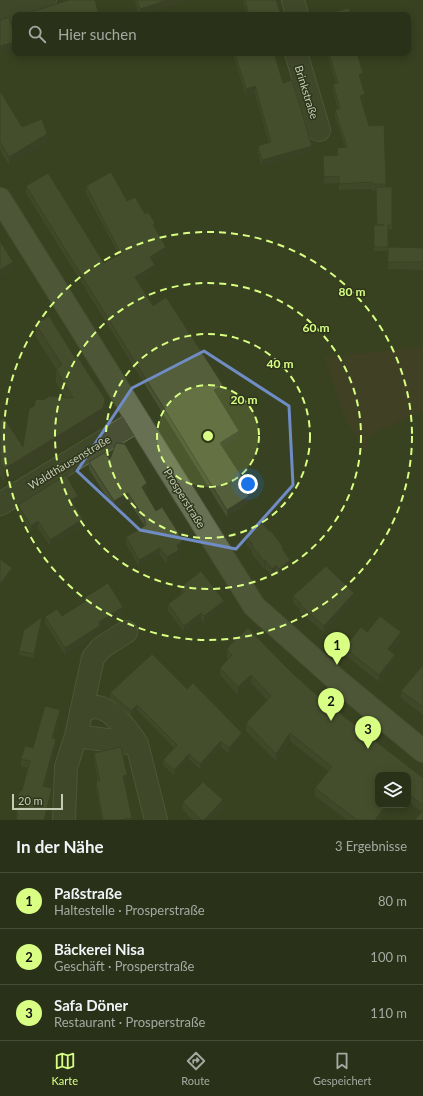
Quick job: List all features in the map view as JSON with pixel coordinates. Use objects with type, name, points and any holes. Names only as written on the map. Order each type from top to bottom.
[{"type":"main road","name":"Prosperstraße","points":[[0,199],[254,606],[337,680],[423,751]]},
{"type":"street","points":[[0,12],[45,0]]},
{"type":"street","points":[[293,0],[296,12]]},
{"type":"street","name":"Brinkstraße","points":[[297,56],[319,130]]},
{"type":"street","name":"Waldthausenstraße","points":[[0,504],[137,420]]},
{"type":"street","points":[[64,820],[66,767],[76,736],[93,658],[101,648],[126,632]]},
{"type":"street","points":[[81,711],[93,707],[99,707],[106,711],[124,726],[137,744],[156,820]]},
{"type":"street","points":[[76,736],[137,744]]},
{"type":"highlighted area","points":[[204,351],[289,406],[293,485],[236,549],[140,530],[77,471],[132,388]]},
{"type":"shaded area","points":[[423,347],[423,412],[371,434],[367,441],[368,447],[364,448],[345,419],[324,357]]},
{"type":"building","points":[[69,0],[95,0],[98,12],[34,12]]},
{"type":"building","points":[[137,0],[167,0],[140,9]]},
{"type":"building","points":[[245,0],[276,0],[280,12],[248,12]]},
{"type":"building","points":[[349,8],[350,12],[335,12]]},
{"type":"building","points":[[9,17],[12,26],[12,43],[0,46],[0,20]]},
{"type":"building","points":[[236,56],[275,56],[283,83],[292,80],[312,146],[262,160],[258,146],[271,142],[255,86],[246,89]]},
{"type":"building","points":[[330,56],[358,56],[363,73],[359,75],[365,94],[360,96],[369,126],[384,125],[386,184],[372,184],[372,182],[339,184],[339,176],[324,177],[323,156],[338,155],[337,148],[347,147],[335,110],[340,108],[333,84],[338,83]]},
{"type":"building","points":[[0,91],[22,127],[42,119],[47,134],[9,157],[0,142]]},
{"type":"building","points":[[111,172],[127,201],[135,197],[145,214],[148,212],[155,223],[153,225],[166,247],[150,257],[155,265],[135,277],[153,306],[166,297],[223,385],[214,390],[239,431],[220,443],[246,483],[243,485],[249,496],[227,510],[26,186],[48,173],[104,263],[121,254],[86,186]]},
{"type":"building","points":[[376,187],[392,187],[392,225],[388,225],[388,247],[374,247],[374,225],[377,225]]},
{"type":"building","points":[[0,241],[13,262],[0,270]]},
{"type":"building","points":[[388,247],[423,248],[423,262],[388,262]]},
{"type":"building","points":[[49,316],[75,358],[77,356],[105,399],[103,408],[4,469],[0,463],[0,420],[4,418],[23,447],[29,409],[34,406],[36,399],[43,400],[50,396],[73,398],[56,369],[62,365],[36,324]]},
{"type":"building","points":[[116,443],[125,444],[147,483],[142,487],[156,511],[162,507],[178,532],[182,542],[177,545],[179,550],[167,557],[160,548],[139,560],[126,537],[146,525],[144,518],[128,493],[114,501],[89,462],[104,453],[110,459]]},
{"type":"building","points":[[66,475],[78,496],[71,500],[83,519],[50,540],[38,521],[31,526],[18,505]]},
{"type":"building","points":[[260,521],[270,532],[271,531],[283,547],[282,548],[290,560],[279,569],[276,565],[272,569],[265,560],[264,561],[247,537],[251,533],[249,530]]},
{"type":"building","points":[[0,559],[12,568],[0,584]]},
{"type":"building","points":[[326,566],[354,593],[324,626],[300,605],[301,604],[293,596]]},
{"type":"building","points":[[201,571],[224,601],[204,616],[201,613],[184,626],[168,604],[185,592],[181,587]]},
{"type":"building","points":[[108,583],[123,607],[99,622],[101,625],[65,648],[45,617],[57,609],[62,616],[86,601],[84,598]]},
{"type":"building","points":[[380,616],[401,632],[388,649],[395,655],[379,675],[344,648],[361,627],[367,632]]},
{"type":"building","points":[[42,617],[34,654],[19,651],[24,630]]},
{"type":"building","points":[[248,628],[292,673],[319,697],[423,778],[423,805],[411,796],[411,772],[375,772],[375,808],[384,808],[375,820],[357,820],[315,788],[332,767],[290,733],[276,754],[246,723],[271,696],[251,675],[238,687],[220,668],[232,655],[227,650],[229,646]]},
{"type":"building","points":[[152,654],[187,689],[193,683],[242,733],[229,748],[221,741],[200,764],[189,754],[174,770],[163,760],[177,745],[137,705],[131,711],[110,693]]},
{"type":"building","points":[[423,665],[423,707],[401,691]]},
{"type":"building","points":[[45,706],[60,710],[52,738],[56,739],[43,786],[52,788],[44,820],[16,820],[18,805],[16,801],[19,792],[22,790],[30,761],[21,759],[25,746],[33,748]]},
{"type":"building","points":[[121,747],[127,775],[123,776],[132,818],[103,820],[96,781],[100,781],[94,753]]},
{"type":"building","points":[[203,782],[223,800],[204,820],[201,820],[183,802]]},
{"type":"building","points":[[423,810],[423,820],[415,820]]},
{"type":"place","name":"Paßstraße","points":[[337,665]]},
{"type":"place","name":"Bäckerei Nisa","points":[[331,721]]},
{"type":"place","name":"Safa Döner","points":[[368,749]]}]
